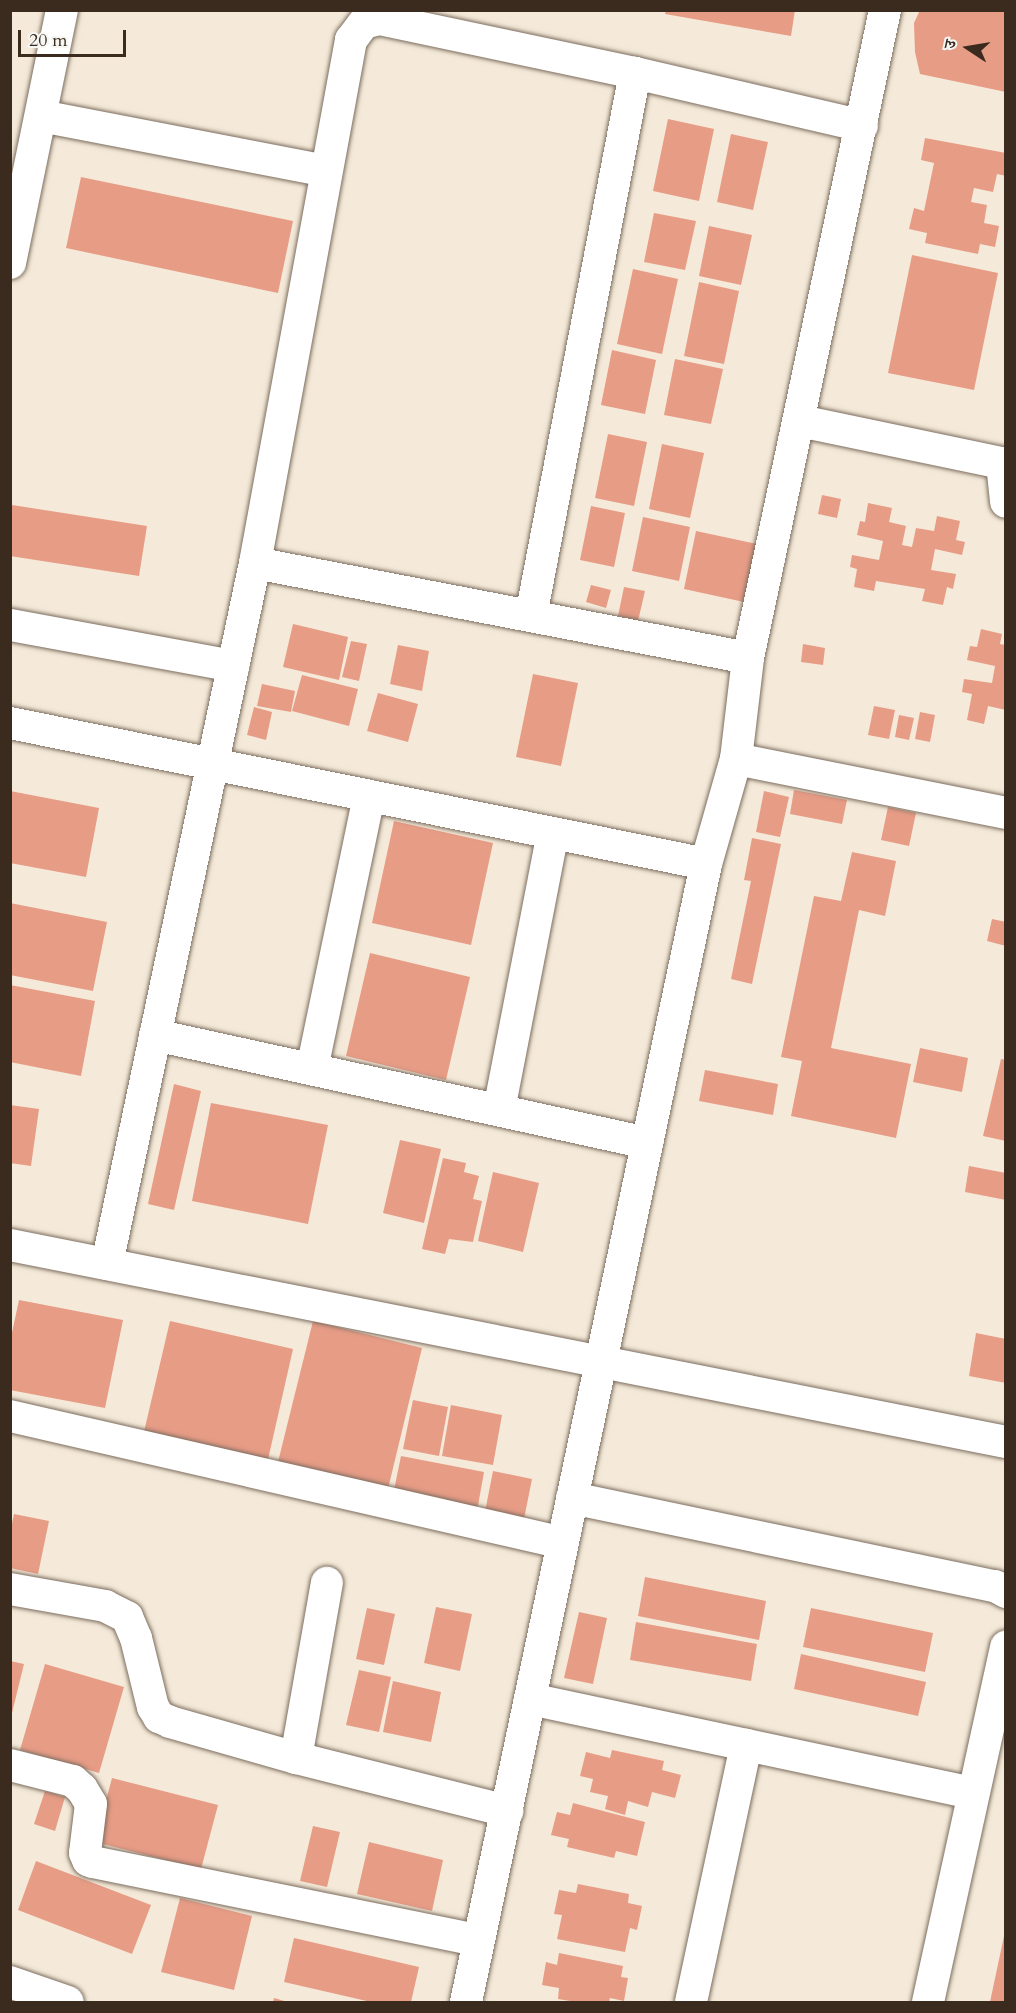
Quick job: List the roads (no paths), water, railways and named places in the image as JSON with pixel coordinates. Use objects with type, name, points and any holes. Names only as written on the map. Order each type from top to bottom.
[{"type":"street","points":[[10,263],[63,10]]},
{"type":"street","points":[[466,2002],[706,864],[736,759],[748,658],[800,421],[885,10]]},
{"type":"street","points":[[107,1264],[255,563],[351,40],[364,23],[379,19],[635,72],[862,126]]},
{"type":"street","points":[[531,616],[635,72]]},
{"type":"street","points":[[41,116],[326,171]]},
{"type":"street","points":[[800,421],[1004,464],[1005,502]]},
{"type":"street","points":[[255,563],[748,658]]},
{"type":"street","points":[[10,625],[233,666]]},
{"type":"street","points":[[10,723],[706,864]]},
{"type":"street","points":[[736,759],[1005,813]]},
{"type":"street","points":[[312,1069],[369,796]]},
{"type":"street","points":[[499,1110],[553,833]]},
{"type":"street","points":[[156,1035],[647,1143]]},
{"type":"street","points":[[10,1245],[1005,1442]]},
{"type":"street","points":[[10,1416],[563,1543]]},
{"type":"street","points":[[572,1498],[995,1586],[1005,1592]]},
{"type":"street","points":[[296,1758],[327,1583]]},
{"type":"street","points":[[10,1589],[105,1606],[127,1617],[136,1638],[153,1707],[159,1717],[170,1722],[296,1758],[507,1811]]},
{"type":"street","points":[[928,2002],[1005,1646]]},
{"type":"street","points":[[530,1699],[973,1793]]},
{"type":"street","points":[[692,2002],[746,1745]]},
{"type":"street","points":[[10,1765],[73,1781],[82,1790],[91,1804],[86,1853],[88,1860],[93,1862],[478,1940]]},
{"type":"street","points":[[10,1982],[68,2002]]}]
